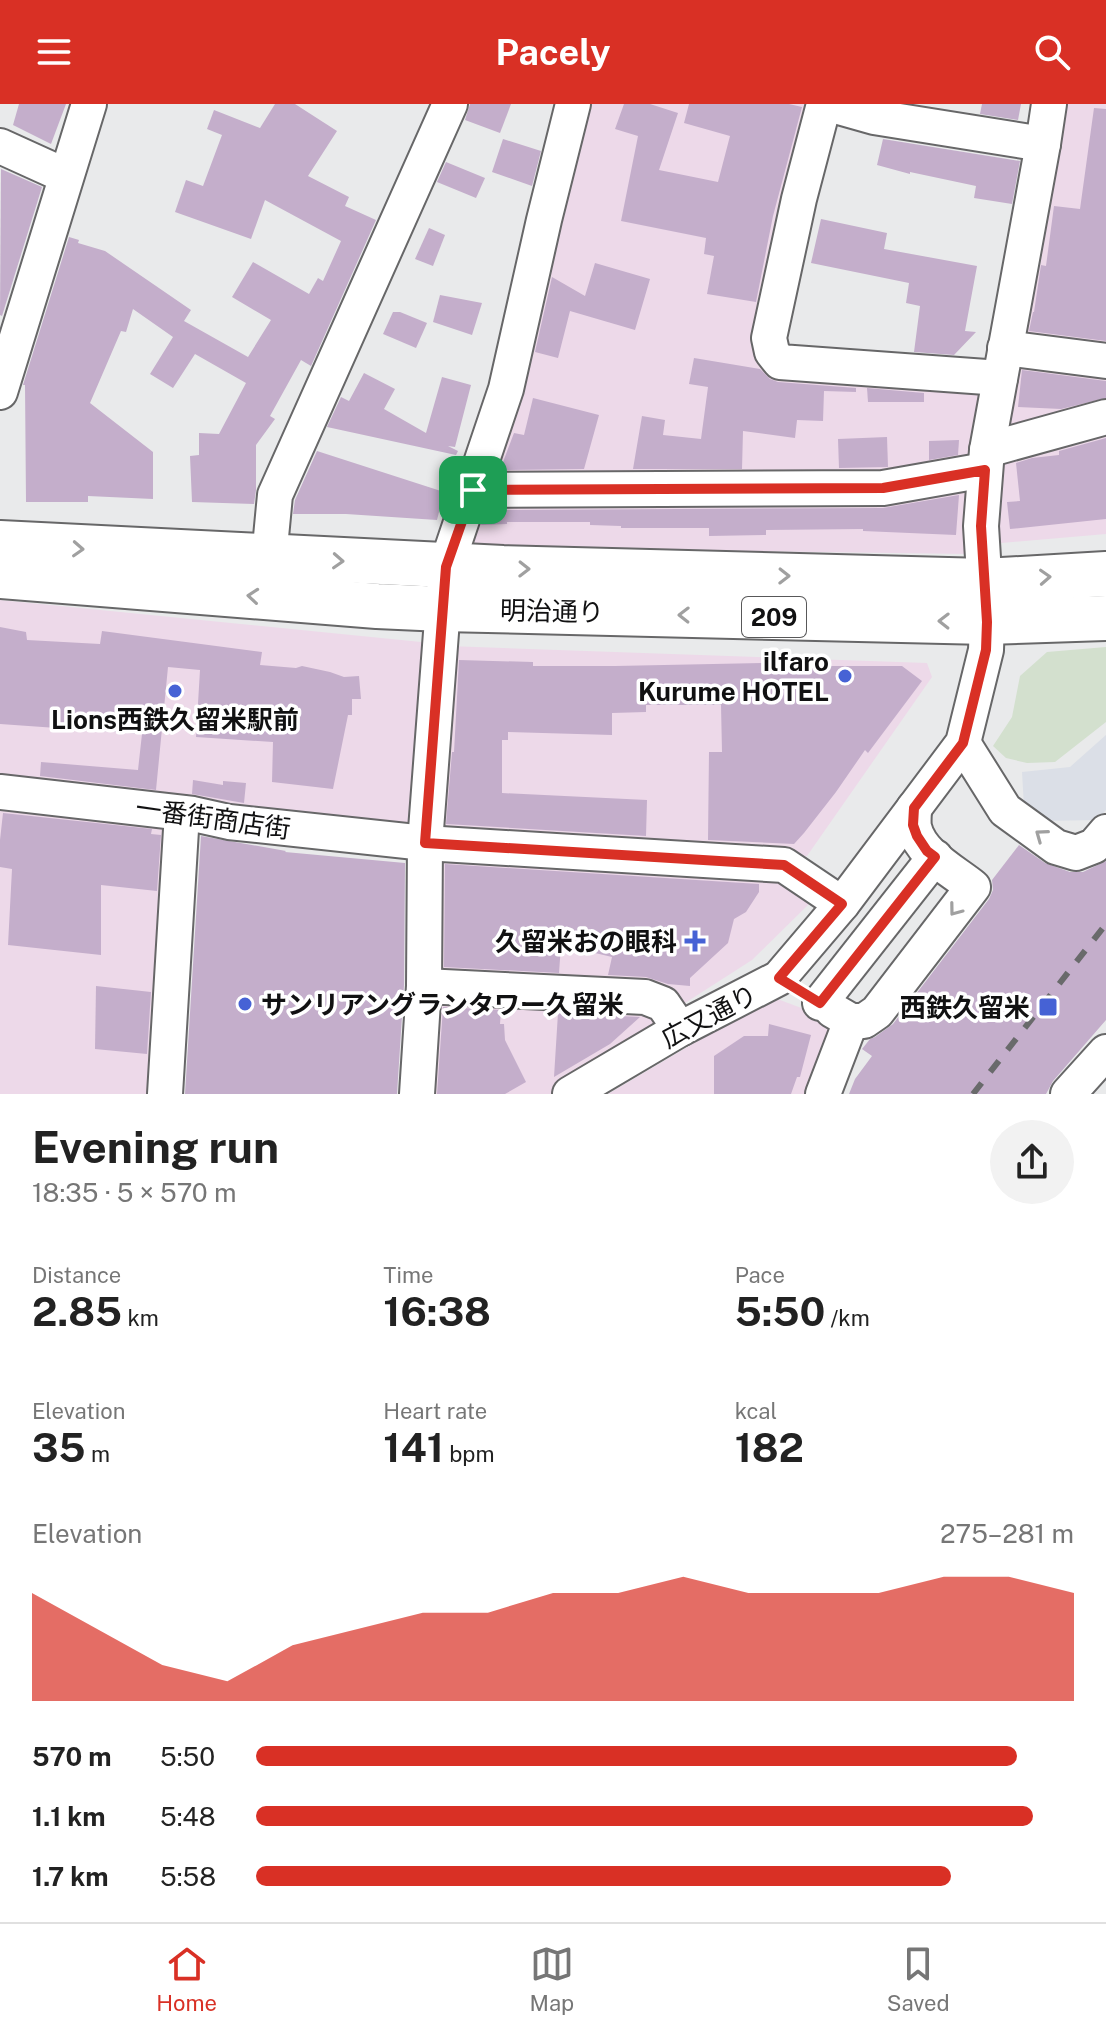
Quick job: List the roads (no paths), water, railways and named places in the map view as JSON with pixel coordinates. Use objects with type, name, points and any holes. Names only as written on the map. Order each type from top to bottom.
[{"type":"highway","name":"明治通り","points":[[0,543],[269,558],[444,588],[986,601],[1106,618]]},
{"type":"highway","name":"明治通り","points":[[986,601],[1106,574]]},
{"type":"highway","name":"明治通り","points":[[0,576],[361,605],[444,588]]},
{"type":"street","points":[[3,371],[89,104]]},
{"type":"street","points":[[269,558],[275,495],[450,104]]},
{"type":"street","points":[[1043,144],[874,117],[826,104],[799,199],[769,338],[772,352],[780,362],[1106,361]]},
{"type":"street","name":"広又通り","points":[[570,1094],[680,1029],[779,978],[842,904],[963,743],[986,650],[981,526],[986,460],[1049,104]]},
{"type":"street","points":[[417,1094],[424,986],[425,843],[444,588],[506,389],[564,106]]},
{"type":"street","points":[[0,146],[66,176]]},
{"type":"street","points":[[473,490],[883,488],[986,460],[1106,417]]},
{"type":"street","points":[[963,743],[1005,810],[1056,847],[1076,853],[1094,846],[1106,832]]},
{"type":"street","name":"一番街商店街","points":[[0,792],[182,813],[229,822],[425,843],[784,865],[842,904]]},
{"type":"street","points":[[779,978],[851,1021],[864,1021],[877,1012],[973,887],[927,851],[913,825],[914,808]]},
{"type":"street","points":[[165,1094],[182,813]]},
{"type":"street","points":[[820,1003],[935,857]]},
{"type":"street","points":[[424,986],[645,997],[663,1004],[680,1029]]},
{"type":"street","points":[[823,1094],[851,1021]]},
{"type":"street","points":[[1068,1094],[1106,1052]]},
{"type":"railway","points":[[973,1094],[1106,924]]},
{"type":"place","name":"ilfaro Kurume HOTEL","points":[[845,676]]},
{"type":"place","name":"Lions西鉄久留米駅前","points":[[175,691]]},
{"type":"place","name":"久留米おの眼科","points":[[695,941]]},
{"type":"place","name":"サンリアングランタワー久留米","points":[[245,1004]]},
{"type":"place","name":"西鉄久留米","points":[[1048,1007]]}]
